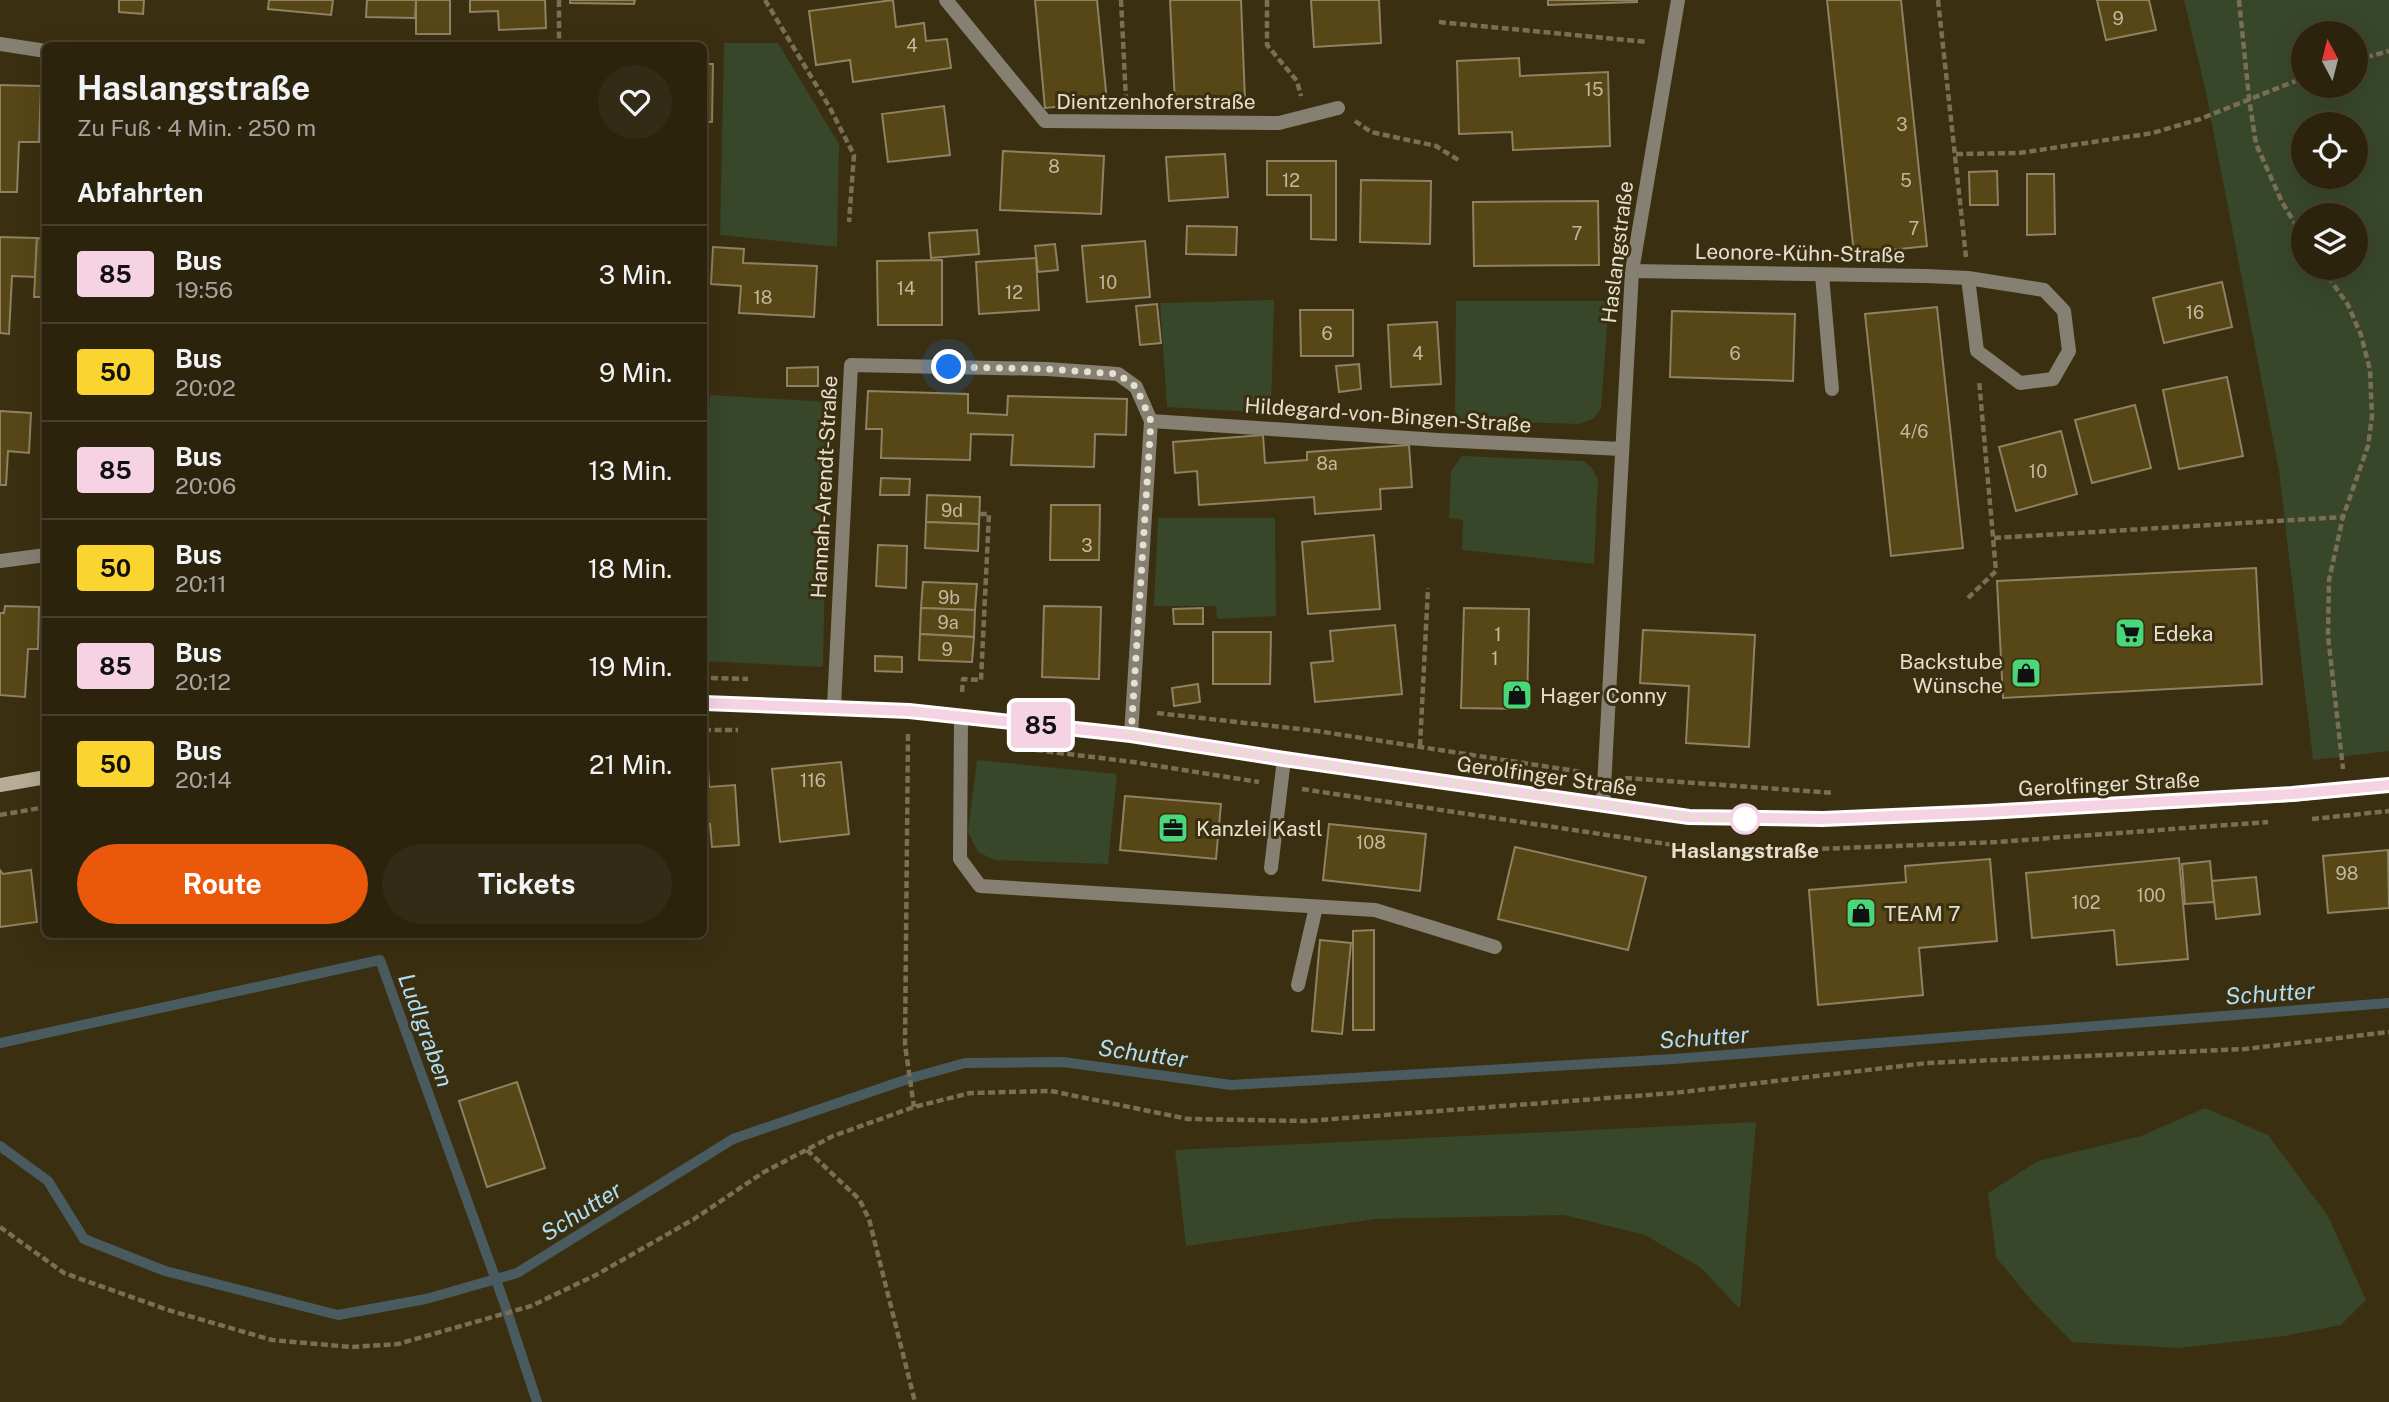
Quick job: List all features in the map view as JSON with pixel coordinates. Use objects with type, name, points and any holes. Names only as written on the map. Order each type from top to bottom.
[{"type":"street","name":"Dientzenhoferstraße","points":[[946,0],[1045,121],[1279,123],[1338,108]]},
{"type":"street","name":"Haslangstraße","points":[[1603,805],[1632,271],[1678,0]]},
{"type":"street","points":[[0,44],[42,50]]},
{"type":"street","name":"Leonore-Kühn-Straße","points":[[1632,271],[1968,278],[2044,290],[2064,311],[2069,351],[2053,379],[2020,383],[1977,351]]},
{"type":"street","points":[[1822,275],[1832,389]]},
{"type":"street","points":[[1968,278],[1977,351]]},
{"type":"street","name":"Hannah-Arendt-Straße","points":[[834,706],[851,365],[1048,369],[1118,374],[1136,387],[1151,421],[1131,735]]},
{"type":"street","name":"Hildegard-von-Bingen-Straße","points":[[1151,421],[1622,449]]},
{"type":"street","points":[[0,561],[42,556]]},
{"type":"street","name":"Gerolfinger Straße","points":[[707,703],[909,711],[1131,735],[1689,817],[1823,819],[2101,807],[2389,785]]},
{"type":"street","points":[[961,717],[960,859],[979,886],[1375,910],[1495,947]]},
{"type":"street","points":[[1271,868],[1284,759]]},
{"type":"street","points":[[0,785],[42,778]]},
{"type":"street","points":[[1298,985],[1316,907]]},
{"type":"path","points":[[559,0],[559,42]]},
{"type":"path","points":[[765,0],[830,108],[854,155],[849,222]]},
{"type":"path","points":[[1121,0],[1127,121]]},
{"type":"path","points":[[1267,0],[1267,45],[1297,81],[1307,116]]},
{"type":"path","points":[[1938,0],[1968,278]]},
{"type":"path","points":[[2239,0],[2256,144],[2291,217]]},
{"type":"path","points":[[1439,22],[1670,44]]},
{"type":"path","points":[[2368,57],[2389,51]]},
{"type":"path","points":[[1956,153],[2019,153],[2153,134],[2200,119],[2291,82]]},
{"type":"path","points":[[1338,108],[1371,132],[1436,146],[1460,161]]},
{"type":"path","points":[[2330,280],[2348,305],[2361,335],[2370,370],[2372,416],[2368,446],[2343,517],[2329,580],[2328,636],[2343,771],[2354,770]]},
{"type":"path","points":[[1968,598],[1996,571],[1977,351]]},
{"type":"path","points":[[962,692],[963,678],[981,680],[989,514],[979,514]]},
{"type":"path","points":[[1994,538],[2343,517]]},
{"type":"path","points":[[978,534],[988,534]]},
{"type":"path","points":[[1420,746],[1428,588]]},
{"type":"path","points":[[976,600],[985,600]]},
{"type":"path","points":[[975,620],[984,621]]},
{"type":"path","points":[[974,646],[982,646]]},
{"type":"path","points":[[707,678],[755,679]]},
{"type":"path","points":[[949,691],[975,693]]},
{"type":"path","points":[[909,711],[905,1045],[914,1107]]},
{"type":"path","points":[[1133,711],[1317,731],[1605,776],[1841,794]]},
{"type":"path","points":[[0,815],[42,808]]},
{"type":"path","points":[[0,1227],[64,1273],[168,1310],[272,1340],[351,1347],[398,1344],[531,1306],[607,1269],[694,1219],[764,1171],[833,1136],[914,1107],[970,1093],[1051,1091],[1188,1119],[1307,1121],[1674,1093],[1927,1063],[2245,1049],[2389,1032]]},
{"type":"path","points":[[807,1150],[859,1199],[869,1219],[915,1402]]},
{"type":"green space","points":[[2184,0],[2389,0],[2389,751],[2313,760],[2279,471],[2205,88]]},
{"type":"green space","points":[[724,43],[778,43],[839,144],[837,247],[720,235]]},
{"type":"green space","points":[[1274,300],[1271,413],[1167,407],[1160,303]]},
{"type":"green space","points":[[1456,301],[1609,301],[1601,408],[1594,418],[1580,424],[1455,420]]},
{"type":"green space","points":[[710,395],[828,402],[823,667],[707,661],[707,440]]},
{"type":"green space","points":[[1462,456],[1583,461],[1591,467],[1598,479],[1594,564],[1462,550],[1463,520],[1449,518],[1451,471]]},
{"type":"green space","points":[[1158,518],[1275,518],[1276,616],[1217,619],[1216,606],[1154,606]]},
{"type":"green space","points":[[977,760],[1117,774],[1108,864],[995,860],[978,852],[968,832]]},
{"type":"green space","points":[[2205,1108],[2268,1135],[2328,1216],[2366,1300],[2341,1325],[2285,1336],[2179,1348],[2072,1342],[2031,1300],[1996,1257],[1988,1193],[2038,1161],[2141,1136]]},
{"type":"green space","points":[[1756,1122],[1740,1309],[1700,1267],[1645,1235],[1564,1215],[1375,1219],[1186,1246],[1175,1150]]},
{"type":"building","points":[[119,0],[144,0],[143,14],[119,12]]},
{"type":"building","points":[[269,0],[333,0],[331,15],[268,9]]},
{"type":"building","points":[[367,0],[416,0],[415,18],[366,17]]},
{"type":"building","points":[[416,0],[450,0],[450,34],[416,34]]},
{"type":"building","points":[[470,0],[545,0],[546,28],[499,30],[498,11],[470,12]]},
{"type":"building","points":[[570,0],[635,0],[634,4],[570,3]]},
{"type":"building","points":[[893,0],[896,27],[924,23],[926,41],[947,39],[951,68],[853,82],[850,60],[816,65],[809,11]]},
{"type":"building","points":[[1035,0],[1097,0],[1107,102],[1045,108]]},
{"type":"building","points":[[1170,0],[1241,0],[1245,100],[1175,103]]},
{"type":"building","points":[[1311,0],[1379,0],[1381,43],[1314,47]]},
{"type":"building","points":[[1548,0],[1637,0],[1637,2],[1548,5]]},
{"type":"building","points":[[1827,0],[1901,0],[1927,246],[1854,254]]},
{"type":"building","points":[[2097,0],[2149,0],[2156,30],[2106,40]]},
{"type":"building","points":[[1519,58],[1520,76],[1608,72],[1610,146],[1513,150],[1512,132],[1459,134],[1457,61]]},
{"type":"building","points":[[707,64],[713,64],[712,122],[707,122]]},
{"type":"building","points":[[0,85],[41,86],[39,142],[19,142],[17,192],[0,192]]},
{"type":"building","points":[[944,106],[950,155],[888,162],[882,114]]},
{"type":"building","points":[[1003,151],[1104,156],[1101,214],[1000,210]]},
{"type":"building","points":[[1225,154],[1228,197],[1169,201],[1166,157]]},
{"type":"building","points":[[1267,161],[1336,161],[1336,240],[1311,239],[1311,195],[1267,195]]},
{"type":"building","points":[[1997,171],[1998,205],[1970,205],[1969,172]]},
{"type":"building","points":[[2027,174],[2054,174],[2055,234],[2027,235]]},
{"type":"building","points":[[1361,180],[1431,181],[1430,244],[1360,242]]},
{"type":"building","points":[[1598,201],[1599,265],[1474,266],[1473,202]]},
{"type":"building","points":[[1187,226],[1237,227],[1236,255],[1186,254]]},
{"type":"building","points":[[977,230],[979,254],[931,258],[929,233]]},
{"type":"building","points":[[0,237],[37,238],[35,277],[12,276],[9,334],[0,333]]},
{"type":"building","points":[[37,238],[42,239],[42,297],[34,297]]},
{"type":"building","points":[[1145,241],[1150,297],[1087,302],[1082,246]]},
{"type":"building","points":[[1055,244],[1058,270],[1038,272],[1035,246]]},
{"type":"building","points":[[713,247],[744,249],[743,263],[817,266],[814,317],[739,313],[741,286],[711,284]]},
{"type":"building","points":[[1036,258],[1039,310],[979,314],[976,262]]},
{"type":"building","points":[[942,260],[942,325],[878,325],[877,261]]},
{"type":"building","points":[[2222,282],[2232,327],[2164,343],[2153,298]]},
{"type":"building","points":[[1157,304],[1161,343],[1140,345],[1136,306]]},
{"type":"building","points":[[1937,307],[1963,548],[1891,556],[1865,314]]},
{"type":"building","points":[[1300,310],[1353,310],[1353,356],[1301,356]]},
{"type":"building","points":[[1672,311],[1795,314],[1793,381],[1670,377]]},
{"type":"building","points":[[1437,322],[1441,384],[1391,387],[1388,325]]},
{"type":"building","points":[[1359,364],[1361,389],[1339,392],[1336,366]]},
{"type":"building","points":[[818,367],[818,386],[787,386],[787,368]]},
{"type":"building","points":[[2227,377],[2243,456],[2179,469],[2163,390]]},
{"type":"building","points":[[868,391],[968,394],[968,413],[1007,415],[1008,396],[1127,399],[1126,435],[1095,434],[1094,467],[1011,465],[1013,435],[971,434],[970,460],[881,458],[882,429],[866,429]]},
{"type":"building","points":[[2135,405],[2151,468],[2092,483],[2075,420]]},
{"type":"building","points":[[0,411],[31,413],[29,453],[8,451],[6,485],[0,485]]},
{"type":"building","points":[[2061,431],[2077,494],[2016,511],[1999,447]]},
{"type":"building","points":[[1263,435],[1265,463],[1307,460],[1307,452],[1409,445],[1412,487],[1380,489],[1381,509],[1315,514],[1314,497],[1199,505],[1197,471],[1175,473],[1173,442]]},
{"type":"building","points":[[881,478],[910,479],[909,495],[880,495]]},
{"type":"building","points":[[927,495],[980,497],[979,524],[926,522]]},
{"type":"building","points":[[1051,505],[1100,505],[1099,560],[1050,560]]},
{"type":"building","points":[[926,522],[979,524],[978,551],[925,548]]},
{"type":"building","points":[[1374,535],[1380,609],[1308,614],[1302,542]]},
{"type":"building","points":[[878,545],[907,546],[906,588],[876,586]]},
{"type":"building","name":"Edeka","points":[[2256,568],[2262,684],[2003,698],[1997,581]]},
{"type":"building","points":[[923,582],[977,584],[975,610],[921,608]]},
{"type":"building","points":[[5,606],[39,607],[38,649],[28,649],[25,697],[0,695],[0,613],[4,613]]},
{"type":"building","points":[[1044,606],[1101,607],[1099,679],[1042,677]]},
{"type":"building","points":[[921,608],[975,610],[974,637],[920,634]]},
{"type":"building","points":[[1203,608],[1203,624],[1174,624],[1173,609]]},
{"type":"building","points":[[1464,608],[1529,609],[1527,709],[1461,708]]},
{"type":"building","points":[[1395,625],[1402,694],[1315,702],[1311,663],[1333,661],[1330,631]]},
{"type":"building","points":[[1643,630],[1755,635],[1749,747],[1686,743],[1689,686],[1640,683]]},
{"type":"building","points":[[1213,632],[1271,632],[1270,684],[1213,684]]},
{"type":"building","points":[[920,634],[974,637],[972,662],[919,660]]},
{"type":"building","points":[[875,656],[902,657],[902,672],[875,671]]},
{"type":"building","points":[[1198,684],[1200,702],[1174,706],[1172,688]]},
{"type":"building","points":[[841,762],[849,834],[780,842],[772,769]]},
{"type":"building","points":[[707,769],[709,787],[735,785],[739,845],[712,847],[710,824],[707,824]]},
{"type":"building","points":[[1125,796],[1221,804],[1216,859],[1120,850]]},
{"type":"building","points":[[1329,824],[1426,834],[1420,891],[1323,880]]},
{"type":"building","points":[[1515,847],[1646,877],[1628,950],[1498,919]]},
{"type":"building","points":[[2388,850],[2389,908],[2328,913],[2323,856]]},
{"type":"building","points":[[2179,858],[2188,959],[2117,965],[2114,930],[2032,938],[2026,873]]},
{"type":"building","points":[[1990,859],[1997,941],[1919,948],[1923,995],[1818,1005],[1809,890],[1906,882],[1905,866]]},
{"type":"building","points":[[2210,861],[2214,902],[2185,904],[2182,864]]},
{"type":"building","points":[[0,870],[3,874],[31,870],[37,922],[0,927]]},
{"type":"building","points":[[2256,877],[2260,914],[2216,919],[2212,881]]},
{"type":"building","points":[[1374,930],[1374,1030],[1353,1030],[1353,931]]},
{"type":"building","points":[[1320,940],[1351,943],[1342,1034],[1312,1031]]},
{"type":"building","points":[[517,1082],[545,1168],[487,1187],[459,1101]]},
{"type":"waterway","name":"Ludlgraben","points":[[0,1043],[380,960],[505,1305],[537,1402]]},
{"type":"waterway","name":"Schutter","points":[[0,1146],[48,1181],[84,1239],[165,1271],[338,1315],[426,1299],[517,1273],[733,1139],[911,1078],[965,1063],[1063,1062],[1231,1085],[1674,1059],[2389,1003]]},
{"type":"bus line","name":"85","points":[[707,703],[909,711],[1131,735],[1689,817],[1823,819],[2101,807],[2389,785]]},
{"type":"place","name":"Edeka","points":[[2130,633]]},
{"type":"place","name":"Backstube Wünsche","points":[[2026,673]]},
{"type":"place","name":"Hager Conny","points":[[1517,695]]},
{"type":"place","name":"Haslangstraße","points":[[1745,819]]},
{"type":"place","name":"Kanzlei Kastl","points":[[1173,828]]},
{"type":"place","name":"TEAM 7","points":[[1861,913]]},
{"type":"route","points":[[949,367],[1118,374],[1136,387],[1151,421],[1131,735],[1689,817],[1745,819]]}]
